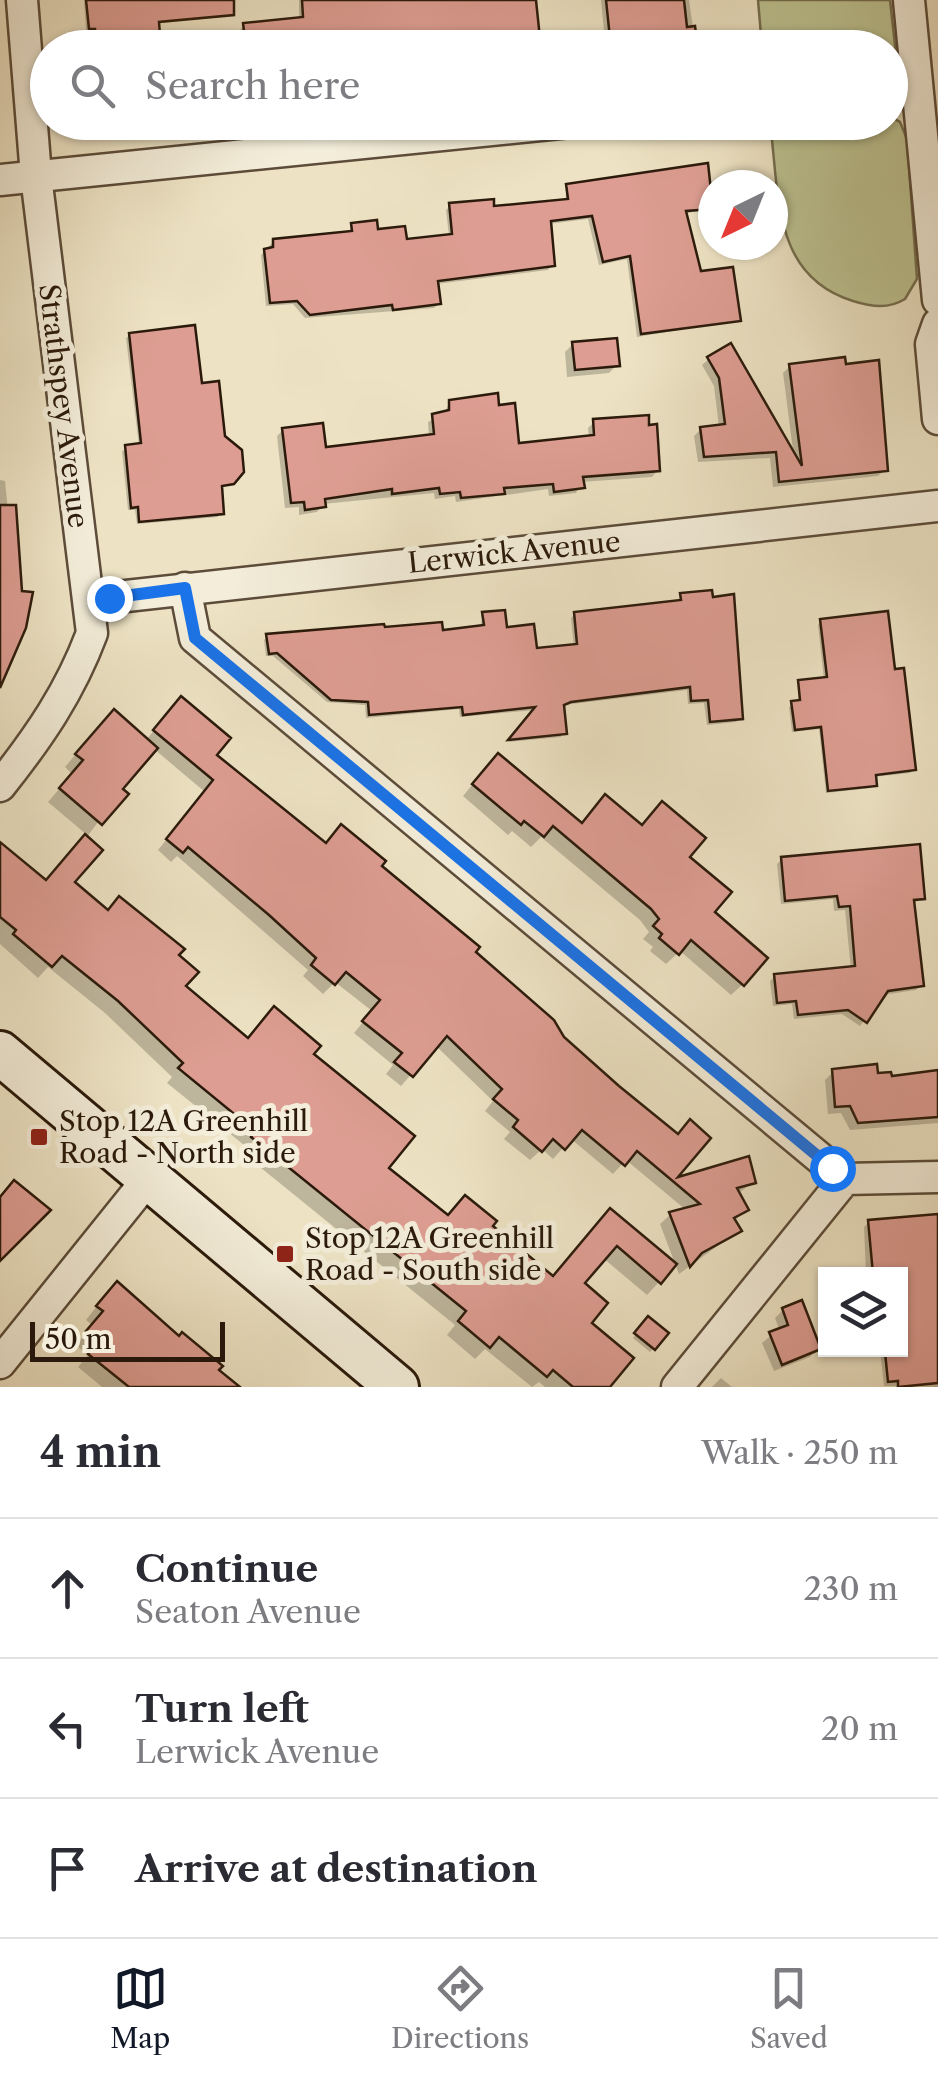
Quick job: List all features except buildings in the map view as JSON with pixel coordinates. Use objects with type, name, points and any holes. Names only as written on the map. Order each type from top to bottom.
[{"type":"main road","points":[[0,1053],[397,1387]]},
{"type":"street","name":"Strathspey Avenue","points":[[22,0],[30,101]]},
{"type":"street","points":[[909,0],[938,300]]},
{"type":"street","name":"Strathspey Avenue","points":[[0,786],[36,742],[73,683],[92,633],[33,140]]},
{"type":"street","points":[[0,180],[392,140]]},
{"type":"street","points":[[938,324],[931,344],[938,420]]},
{"type":"street","name":"Lerwick Avenue","points":[[90,600],[938,506]]},
{"type":"street","points":[[185,588],[195,638],[845,1180],[938,1177]]},
{"type":"street","points":[[0,1363],[148,1179]]},
{"type":"street","points":[[677,1387],[845,1180]]},
{"type":"green space","points":[[758,0],[890,0],[893,30],[761,30]]},
{"type":"green space","points":[[772,140],[907,140],[917,279],[905,299],[887,306],[853,301],[828,290],[796,257],[788,239],[788,170],[775,170]]},
{"type":"place","name":"Stop 12A Greenhill Road - North side","points":[[39,1137]]},
{"type":"place","name":"Stop 12A Greenhill Road - South side","points":[[285,1254]]},
{"type":"route","points":[[109,598],[185,588],[195,638],[832,1168]]}]
